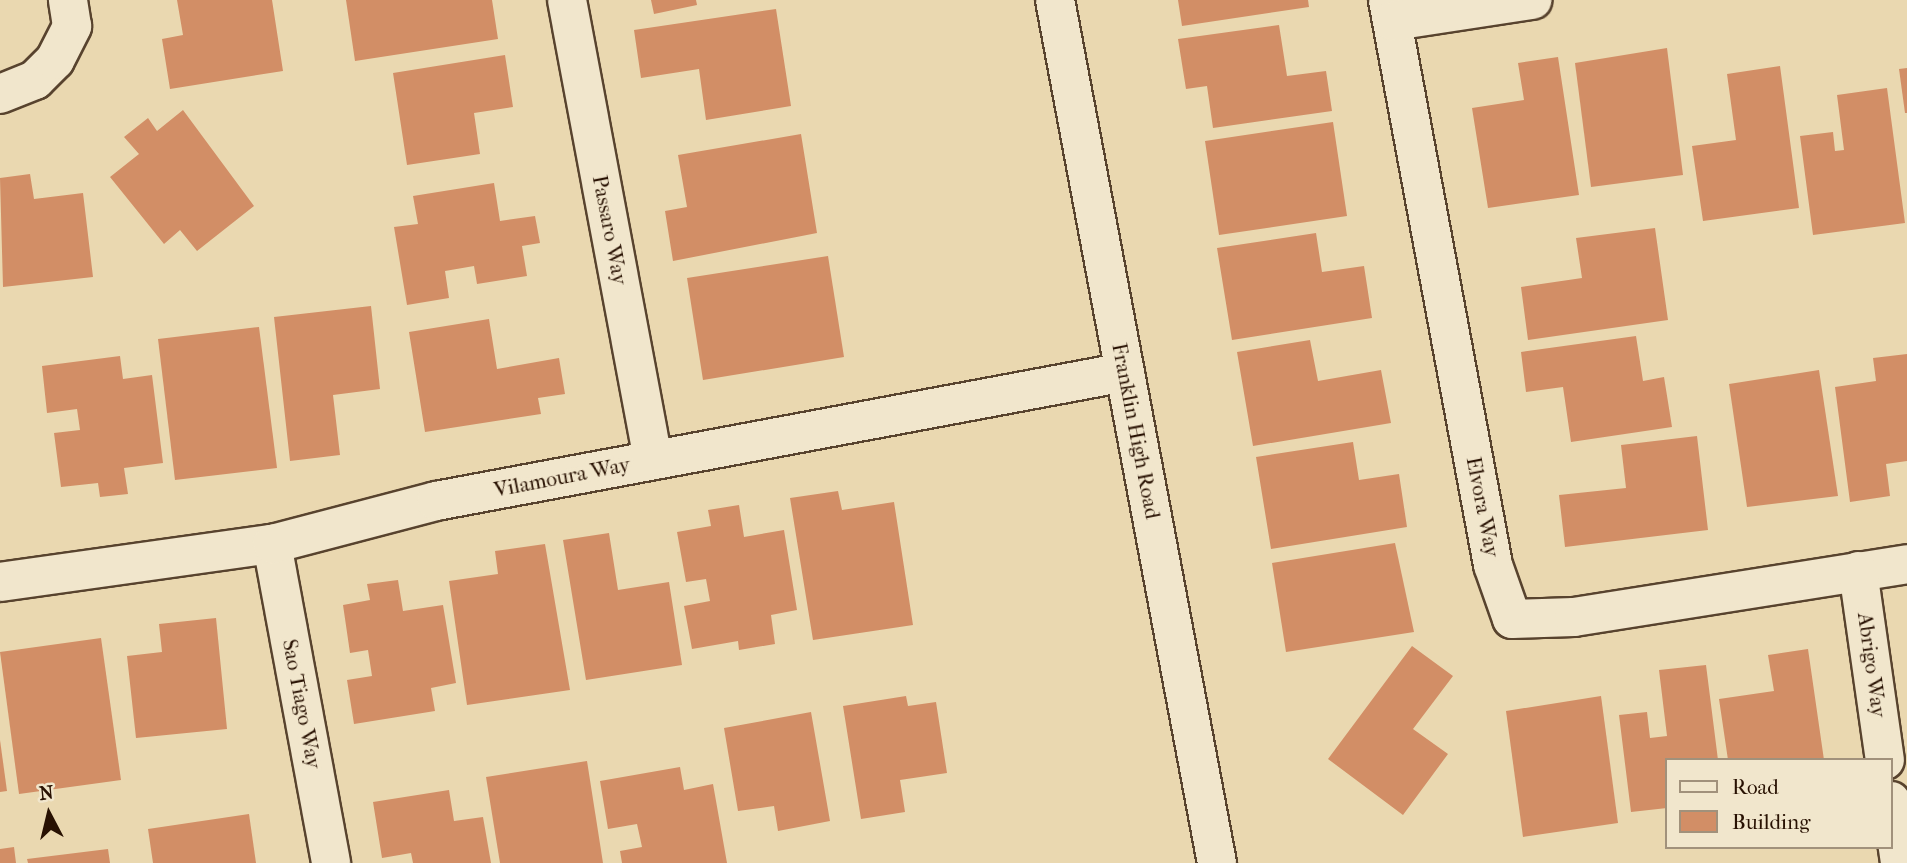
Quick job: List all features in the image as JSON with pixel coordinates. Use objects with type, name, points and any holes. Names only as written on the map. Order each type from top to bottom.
[{"type":"street","points":[[0,93],[35,80],[55,60],[72,26],[68,0]]},
{"type":"street","name":"Passaro Way","points":[[567,0],[653,460]]},
{"type":"street","name":"Franklin High Road","points":[[1055,0],[1217,863]]},
{"type":"street","points":[[1390,10],[1532,0]]},
{"type":"street","name":"Elvora Way","points":[[1390,10],[1493,565],[1512,619],[1574,617],[1907,564]]},
{"type":"street","name":"Vilamoura Way","points":[[0,582],[272,544],[436,501],[1125,372]]},
{"type":"street","name":"Sao Tiago Way","points":[[272,544],[331,863]]},
{"type":"street","name":"Abrigo Way","points":[[1858,571],[1885,758]]},
{"type":"street","points":[[1893,815],[1900,863]]},
{"type":"building","points":[[177,0],[272,0],[283,71],[170,89],[162,39],[183,35]]},
{"type":"building","points":[[346,0],[492,0],[498,39],[355,61]]},
{"type":"building","points":[[651,0],[696,0],[697,5],[654,14]]},
{"type":"building","points":[[1178,0],[1308,0],[1309,7],[1182,26]]},
{"type":"building","points":[[776,9],[791,106],[706,120],[699,69],[641,78],[634,30]]},
{"type":"building","points":[[1279,25],[1287,76],[1326,71],[1332,111],[1213,128],[1207,86],[1186,89],[1178,39]]},
{"type":"building","points":[[1667,48],[1683,175],[1591,187],[1575,63]]},
{"type":"building","points":[[505,55],[513,107],[474,113],[480,154],[407,165],[393,73]]},
{"type":"building","points":[[1558,57],[1579,195],[1488,208],[1472,108],[1524,100],[1518,63]]},
{"type":"building","points":[[1780,66],[1799,208],[1703,221],[1692,146],[1736,140],[1727,74]]},
{"type":"building","points":[[1907,68],[1907,113],[1905,113],[1899,69]]},
{"type":"building","points":[[1887,88],[1905,223],[1813,235],[1800,136],[1833,132],[1835,151],[1844,150],[1837,95]]},
{"type":"building","points":[[183,110],[254,206],[197,251],[180,230],[164,244],[110,177],[139,154],[124,137],[148,118],[157,131]]},
{"type":"building","points":[[1333,122],[1347,216],[1219,235],[1205,141]]},
{"type":"building","points":[[801,134],[817,233],[673,261],[665,211],[687,207],[678,155]]},
{"type":"building","points":[[30,174],[34,199],[83,193],[93,277],[3,287],[0,178]]},
{"type":"building","points":[[494,183],[500,221],[535,216],[540,243],[522,246],[527,276],[477,284],[474,266],[445,271],[449,298],[407,305],[394,227],[418,224],[413,196]]},
{"type":"building","points":[[1655,228],[1668,320],[1528,340],[1521,287],[1582,278],[1576,238]]},
{"type":"building","points":[[1316,233],[1322,272],[1364,266],[1372,318],[1232,340],[1217,248]]},
{"type":"building","points":[[828,256],[844,357],[703,380],[687,278]]},
{"type":"building","points":[[371,306],[380,389],[333,395],[340,455],[290,461],[274,317]]},
{"type":"building","points":[[489,319],[497,369],[559,358],[565,394],[538,398],[541,414],[425,432],[409,332]]},
{"type":"building","points":[[259,327],[277,468],[175,480],[158,339]]},
{"type":"building","points":[[1636,336],[1643,381],[1664,377],[1672,427],[1571,442],[1563,387],[1526,392],[1521,352]]},
{"type":"building","points":[[1310,340],[1318,381],[1381,370],[1391,423],[1253,446],[1237,352]]},
{"type":"building","points":[[1907,354],[1907,461],[1886,464],[1890,496],[1850,502],[1835,387],[1876,381],[1873,358]]},
{"type":"building","points":[[120,356],[123,379],[152,375],[163,463],[124,468],[128,494],[100,497],[98,483],[61,487],[54,433],[80,430],[77,409],[47,413],[42,366]]},
{"type":"building","points":[[1819,370],[1838,496],[1747,507],[1729,384]]},
{"type":"building","points":[[1697,436],[1708,530],[1565,547],[1559,495],[1626,488],[1621,445]]},
{"type":"building","points":[[1353,442],[1359,480],[1399,474],[1407,527],[1271,549],[1256,457]]},
{"type":"building","points":[[838,491],[842,510],[894,502],[913,625],[813,640],[790,498]]},
{"type":"building","points":[[739,505],[744,537],[784,530],[797,610],[771,615],[775,644],[739,650],[738,641],[692,649],[684,606],[710,601],[706,579],[686,582],[677,532],[711,526],[708,510]]},
{"type":"building","points":[[609,533],[618,590],[669,582],[682,665],[586,680],[563,540]]},
{"type":"building","points":[[1395,543],[1414,632],[1286,652],[1272,563]]},
{"type":"building","points":[[545,544],[570,690],[467,705],[449,581],[498,574],[495,551]]},
{"type":"building","points":[[398,580],[403,611],[443,605],[456,683],[431,688],[435,711],[354,724],[347,680],[372,676],[368,650],[350,653],[343,605],[370,600],[367,584]]},
{"type":"building","points":[[216,618],[227,729],[136,738],[127,656],[162,652],[159,624]]},
{"type":"building","points":[[101,638],[121,780],[19,794],[0,652]]},
{"type":"building","points":[[1412,646],[1453,676],[1413,729],[1448,754],[1403,815],[1328,759]]},
{"type":"building","points":[[1808,649],[1824,758],[1728,758],[1719,699],[1774,691],[1768,655]]},
{"type":"building","points":[[1706,665],[1718,758],[1666,758],[1666,808],[1631,812],[1619,715],[1647,712],[1650,738],[1667,736],[1659,670]]},
{"type":"building","points":[[906,696],[908,706],[936,702],[947,773],[900,780],[905,812],[861,819],[843,706]]},
{"type":"building","points":[[1601,696],[1618,823],[1523,837],[1506,711]]},
{"type":"building","points":[[811,712],[830,821],[778,831],[774,806],[738,811],[724,728]]},
{"type":"building","points":[[0,740],[7,791],[0,792]]},
{"type":"building","points":[[587,761],[603,863],[500,863],[486,777]]},
{"type":"building","points":[[680,767],[684,790],[713,784],[727,863],[622,863],[620,851],[642,847],[637,824],[608,829],[600,781]]},
{"type":"building","points":[[449,790],[454,821],[483,817],[491,863],[413,863],[411,853],[382,858],[373,802]]},
{"type":"building","points":[[249,814],[256,863],[153,863],[148,829]]},
{"type":"building","points":[[14,847],[16,863],[0,863],[0,849]]},
{"type":"building","points":[[108,849],[110,863],[28,863],[27,859]]}]
